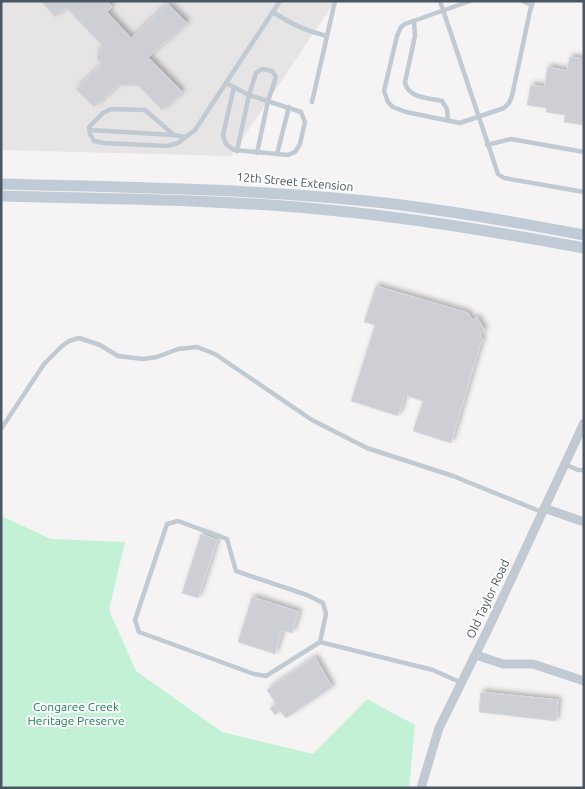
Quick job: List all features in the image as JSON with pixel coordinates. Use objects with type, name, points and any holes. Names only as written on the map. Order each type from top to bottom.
[{"type":"main road","name":"12th Street Extension","points":[[1,184],[213,190],[320,197],[459,213],[584,236]]},
{"type":"main road","name":"12th Street Extension","points":[[1,196],[235,204],[317,209],[462,226],[584,248]]},
{"type":"street","name":"Old Taylor Road","points":[[420,788],[440,728],[584,423]]},
{"type":"street","points":[[543,510],[584,522]]},
{"type":"street","points":[[476,655],[503,664],[533,664],[584,681]]},
{"type":"lane","points":[[174,135],[145,110],[110,109],[103,113],[89,127],[94,141],[104,143],[167,146],[178,143],[196,130],[280,1]]},
{"type":"lane","points":[[312,102],[335,1]]},
{"type":"lane","points":[[440,1],[498,174],[504,178],[584,192]]},
{"type":"lane","points":[[470,1],[405,24],[397,36],[384,90],[386,97],[393,107],[460,123],[504,108],[509,104],[533,3],[522,1]]},
{"type":"lane","points":[[273,12],[297,27],[327,36]]},
{"type":"lane","points":[[414,21],[415,36],[405,82],[406,87],[414,95],[442,101],[447,109],[448,121]]},
{"type":"lane","points":[[236,151],[249,95],[256,73],[262,69],[272,71],[276,76],[268,101],[257,153]]},
{"type":"lane","points":[[226,84],[234,87],[249,95],[301,112],[305,122],[300,144],[295,152],[288,155],[236,151],[226,144],[223,135],[234,87]]},
{"type":"lane","points":[[277,154],[289,107]]},
{"type":"lane","points":[[89,130],[185,137]]},
{"type":"lane","points":[[487,145],[511,138],[584,152]]},
{"type":"lane","points":[[1,429],[44,364],[62,346],[69,342],[79,338],[100,345],[118,356],[143,360],[158,357],[178,349],[197,347],[215,354],[312,420],[367,448],[453,476],[543,510]]},
{"type":"lane","points":[[564,464],[578,470],[584,470]]},
{"type":"lane","points":[[320,642],[326,614],[323,603],[307,595],[236,571],[227,539],[178,521],[167,524],[135,620],[139,632],[254,674],[266,676],[320,642],[433,670],[462,683]]},
{"type":"shaded area","points":[[1,1],[335,1],[231,156],[1,150]]},
{"type":"green space","name":"Congaree Creek Heritage Preserve","points":[[1,516],[51,539],[125,542],[109,610],[136,671],[222,732],[313,754],[367,699],[415,725],[409,788],[1,788]]},
{"type":"building","points":[[41,1],[106,1],[112,6],[107,12],[131,38],[168,4],[187,23],[148,57],[182,92],[162,110],[139,86],[118,85],[94,107],[76,89],[102,65],[97,59],[98,50],[103,46],[66,8],[55,17]]},
{"type":"building","points":[[570,57],[584,59],[584,125],[564,122],[565,115],[546,112],[547,108],[527,105],[531,85],[544,87],[548,67],[567,71]]},
{"type":"building","points":[[376,286],[468,313],[472,320],[477,317],[485,331],[480,334],[483,341],[481,342],[451,443],[413,431],[423,401],[405,395],[398,416],[351,401],[375,325],[364,322]]},
{"type":"building","points":[[201,534],[217,540],[198,598],[182,593]]},
{"type":"building","points":[[252,597],[299,612],[292,633],[282,630],[275,654],[238,642]]},
{"type":"building","points":[[315,657],[332,687],[286,718],[280,711],[275,715],[270,708],[276,704],[267,690]]},
{"type":"building","points":[[481,692],[558,700],[556,721],[479,712]]}]
